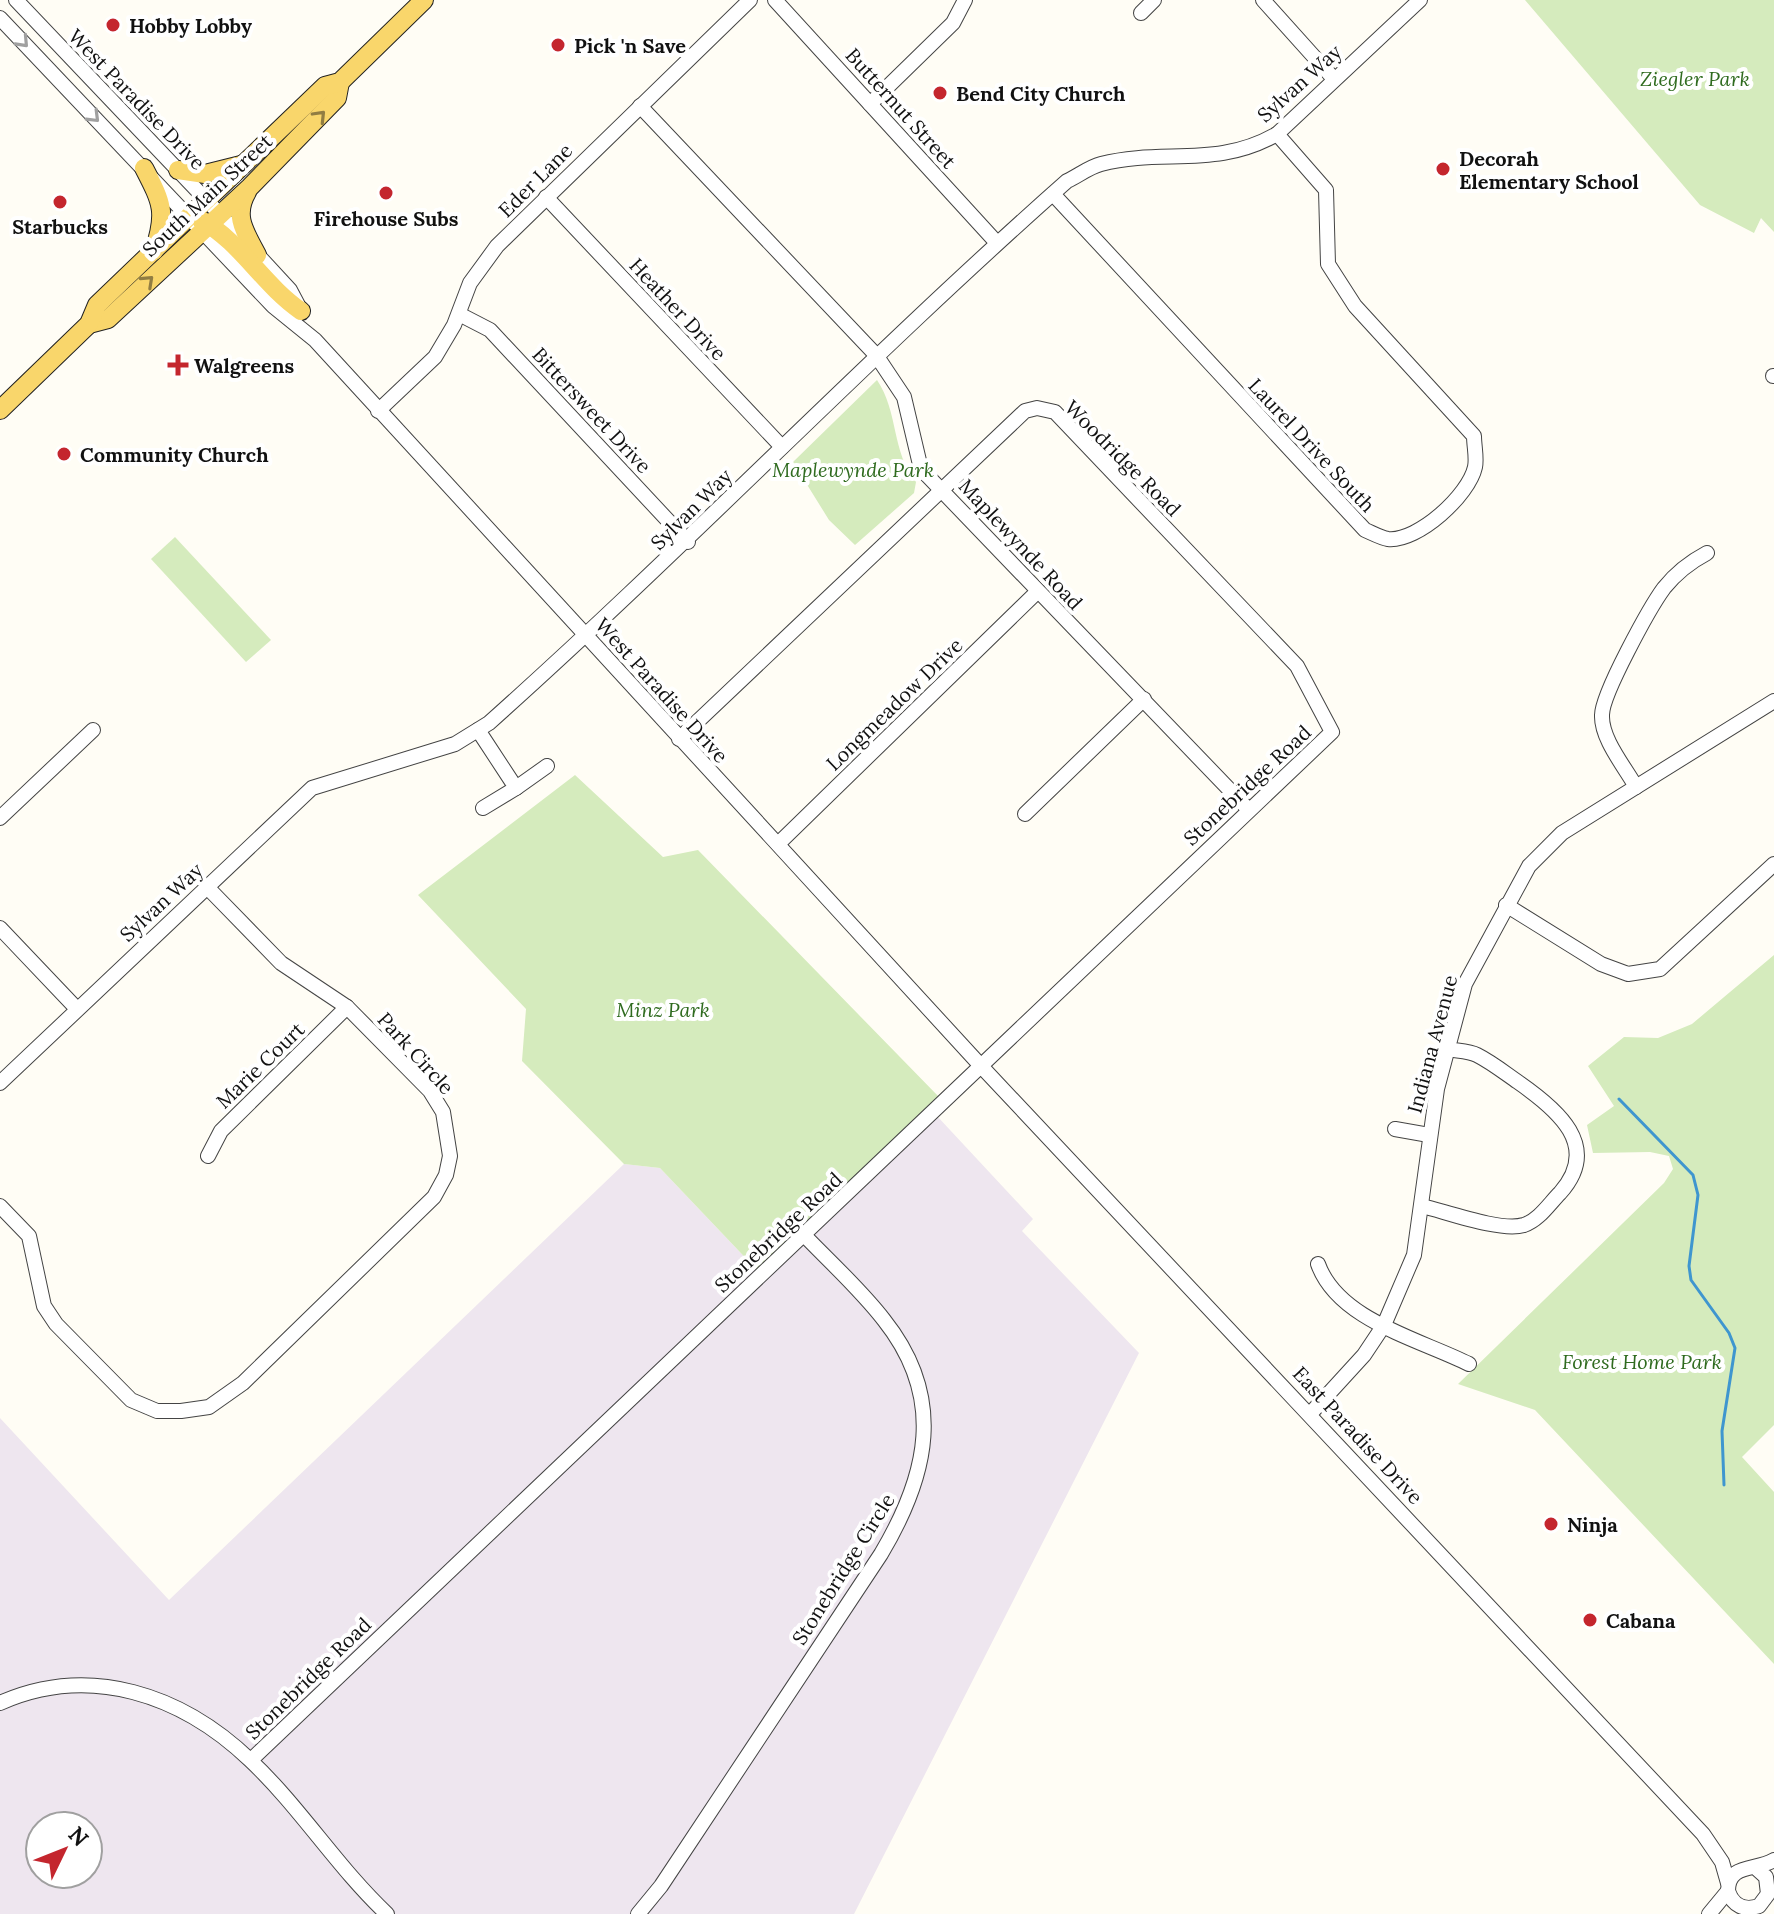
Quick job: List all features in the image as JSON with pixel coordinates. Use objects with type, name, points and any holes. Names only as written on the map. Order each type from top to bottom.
[{"type":"main road","name":"South Main Street","points":[[89,324],[108,319],[206,217],[247,162],[325,86],[340,82],[424,0]]},
{"type":"main road","name":"South Main Street","points":[[0,410],[89,324],[97,305],[153,252],[250,187],[337,98],[340,82]]},
{"type":"main road","points":[[178,170],[207,174],[247,162]]},
{"type":"main road","points":[[144,168],[162,203],[163,216],[153,252]]},
{"type":"main road","points":[[250,187],[238,209],[240,222],[257,255]]},
{"type":"main road","points":[[206,217],[276,292],[301,311]]},
{"type":"street","name":"West Paradise Drive","points":[[16,0],[178,170],[206,217],[273,306],[315,340],[981,1066]]},
{"type":"street","name":"Eder Lane","points":[[378,411],[435,357],[459,314],[470,283],[486,260],[546,197],[750,0]]},
{"type":"street","name":"Butternut Street","points":[[775,0],[997,243]]},
{"type":"street","points":[[870,104],[953,23],[965,0]]},
{"type":"street","points":[[1141,13],[1154,0]]},
{"type":"street","points":[[1263,0],[1334,79]]},
{"type":"street","name":"Sylvan Way","points":[[0,1083],[312,788],[455,744],[478,730],[587,636],[688,542],[876,355],[1067,181],[1099,164],[1245,151],[1277,134],[1420,0]]},
{"type":"street","name":"West Paradise Drive","points":[[0,18],[144,168],[257,255],[290,290],[315,340]]},
{"type":"street","name":"Maplewynde Road","points":[[640,106],[876,355],[904,397],[921,469],[1249,810]]},
{"type":"street","name":"Laurel Drive South","points":[[1053,194],[1365,530],[1387,539],[1402,538],[1419,532],[1467,488],[1476,465],[1474,436],[1355,306],[1328,264],[1326,190],[1277,134]]},
{"type":"street","name":"Heather Drive","points":[[546,197],[782,447]]},
{"type":"street","name":"Bittersweet Drive","points":[[459,314],[490,330],[688,542]]},
{"type":"street","name":"Woodridge Road","points":[[679,739],[1025,411],[1037,408],[1055,412],[1297,666],[1332,732]]},
{"type":"street","points":[[1636,787],[1608,738],[1602,716],[1609,689],[1663,590],[1688,563],[1707,553]]},
{"type":"street","name":"Longmeadow Drive","points":[[778,844],[1037,592]]},
{"type":"street","points":[[1025,814],[1144,699]]},
{"type":"street","name":"Indiana Avenue","points":[[1311,1413],[1364,1355],[1384,1325],[1414,1255],[1429,1135],[1447,1049],[1465,984],[1506,905],[1543,848],[1774,701]]},
{"type":"street","points":[[0,818],[93,730]]},
{"type":"street","points":[[478,730],[516,788]]},
{"type":"street","name":"Stonebridge Road","points":[[251,1760],[1332,732]]},
{"type":"street","points":[[483,808],[547,766]]},
{"type":"street","points":[[1506,905],[1601,964],[1628,974],[1660,969],[1774,864]]},
{"type":"street","name":"Park Circle","points":[[0,1206],[29,1236],[44,1306],[131,1400],[157,1411],[209,1407],[243,1383],[434,1197],[446,1175],[450,1156],[443,1112],[430,1091],[347,1007],[281,963],[207,887]]},
{"type":"street","points":[[0,928],[77,1009]]},
{"type":"street","name":"Marie Court","points":[[208,1156],[221,1131],[347,1007]]},
{"type":"street","points":[[1422,1206],[1505,1226],[1522,1225],[1543,1211],[1571,1180],[1577,1166],[1576,1143],[1561,1117],[1539,1097],[1475,1054],[1447,1049]]},
{"type":"street","name":"East Paradise Drive","points":[[981,1066],[1311,1413],[1703,1834],[1722,1862],[1728,1887]]},
{"type":"street","points":[[1395,1129],[1429,1135]]},
{"type":"street","name":"Stonebridge Circle","points":[[638,1914],[661,1886],[881,1554],[903,1517],[922,1461],[924,1427],[919,1391],[910,1364],[883,1318],[804,1235]]},
{"type":"street","points":[[1318,1264],[1323,1279],[1344,1302],[1384,1325],[1469,1364]]},
{"type":"street","points":[[0,1703],[61,1686],[106,1685],[139,1692],[176,1706],[211,1728],[251,1760],[387,1914]]},
{"type":"street","name":"East Paradise Drive","points":[[1703,1834],[1752,1868]]},
{"type":"street","points":[[1709,1914],[1739,1869],[1774,1860]]},
{"type":"street","points":[[1726,1914],[1752,1910],[1771,1890],[1752,1868]]},
{"type":"street","points":[[1728,1887],[1731,1899],[1752,1910]]},
{"type":"shaded area","points":[[937,1116],[1033,1219],[1022,1231],[1139,1353],[854,1914],[0,1914],[0,1418],[169,1600],[624,1164],[660,1168],[757,1270]]},
{"type":"green space","name":"Ziegler Park","points":[[1525,0],[1774,0],[1774,232],[1761,218],[1754,233],[1700,205]]},
{"type":"green space","name":"Maplewynde Park","points":[[877,380],[889,406],[902,458],[916,482],[914,493],[855,545],[829,520],[793,462]]},
{"type":"green space","points":[[175,537],[271,640],[246,662],[151,559]]},
{"type":"green space","name":"Minz Park","points":[[575,775],[663,857],[698,850],[939,1097],[757,1270],[660,1168],[624,1164],[522,1061],[526,1009],[418,895]]},
{"type":"green space","name":"Forest Home Park","points":[[1774,955],[1774,1425],[1742,1457],[1774,1492],[1774,1664],[1535,1410],[1458,1384],[1664,1183],[1673,1169],[1669,1156],[1650,1152],[1593,1153],[1587,1125],[1614,1106],[1588,1066],[1624,1037],[1658,1038],[1692,1024]]},
{"type":"waterway","points":[[1619,1099],[1693,1175],[1698,1195],[1689,1266],[1691,1280],[1729,1333],[1735,1348],[1722,1431],[1724,1485]]},
{"type":"place","name":"Hobby Lobby","points":[[113,25]]},
{"type":"place","name":"Pick 'n Save","points":[[558,45]]},
{"type":"place","name":"Bend City Church","points":[[940,93]]},
{"type":"place","name":"Decorah Elementary School","points":[[1443,169]]},
{"type":"place","name":"Firehouse Subs","points":[[386,193]]},
{"type":"place","name":"Starbucks","points":[[60,202]]},
{"type":"place","name":"Walgreens","points":[[178,365]]},
{"type":"place","name":"Community Church","points":[[64,454]]},
{"type":"place","name":"Ninja","points":[[1551,1524]]},
{"type":"place","name":"Cabana","points":[[1590,1620]]}]
